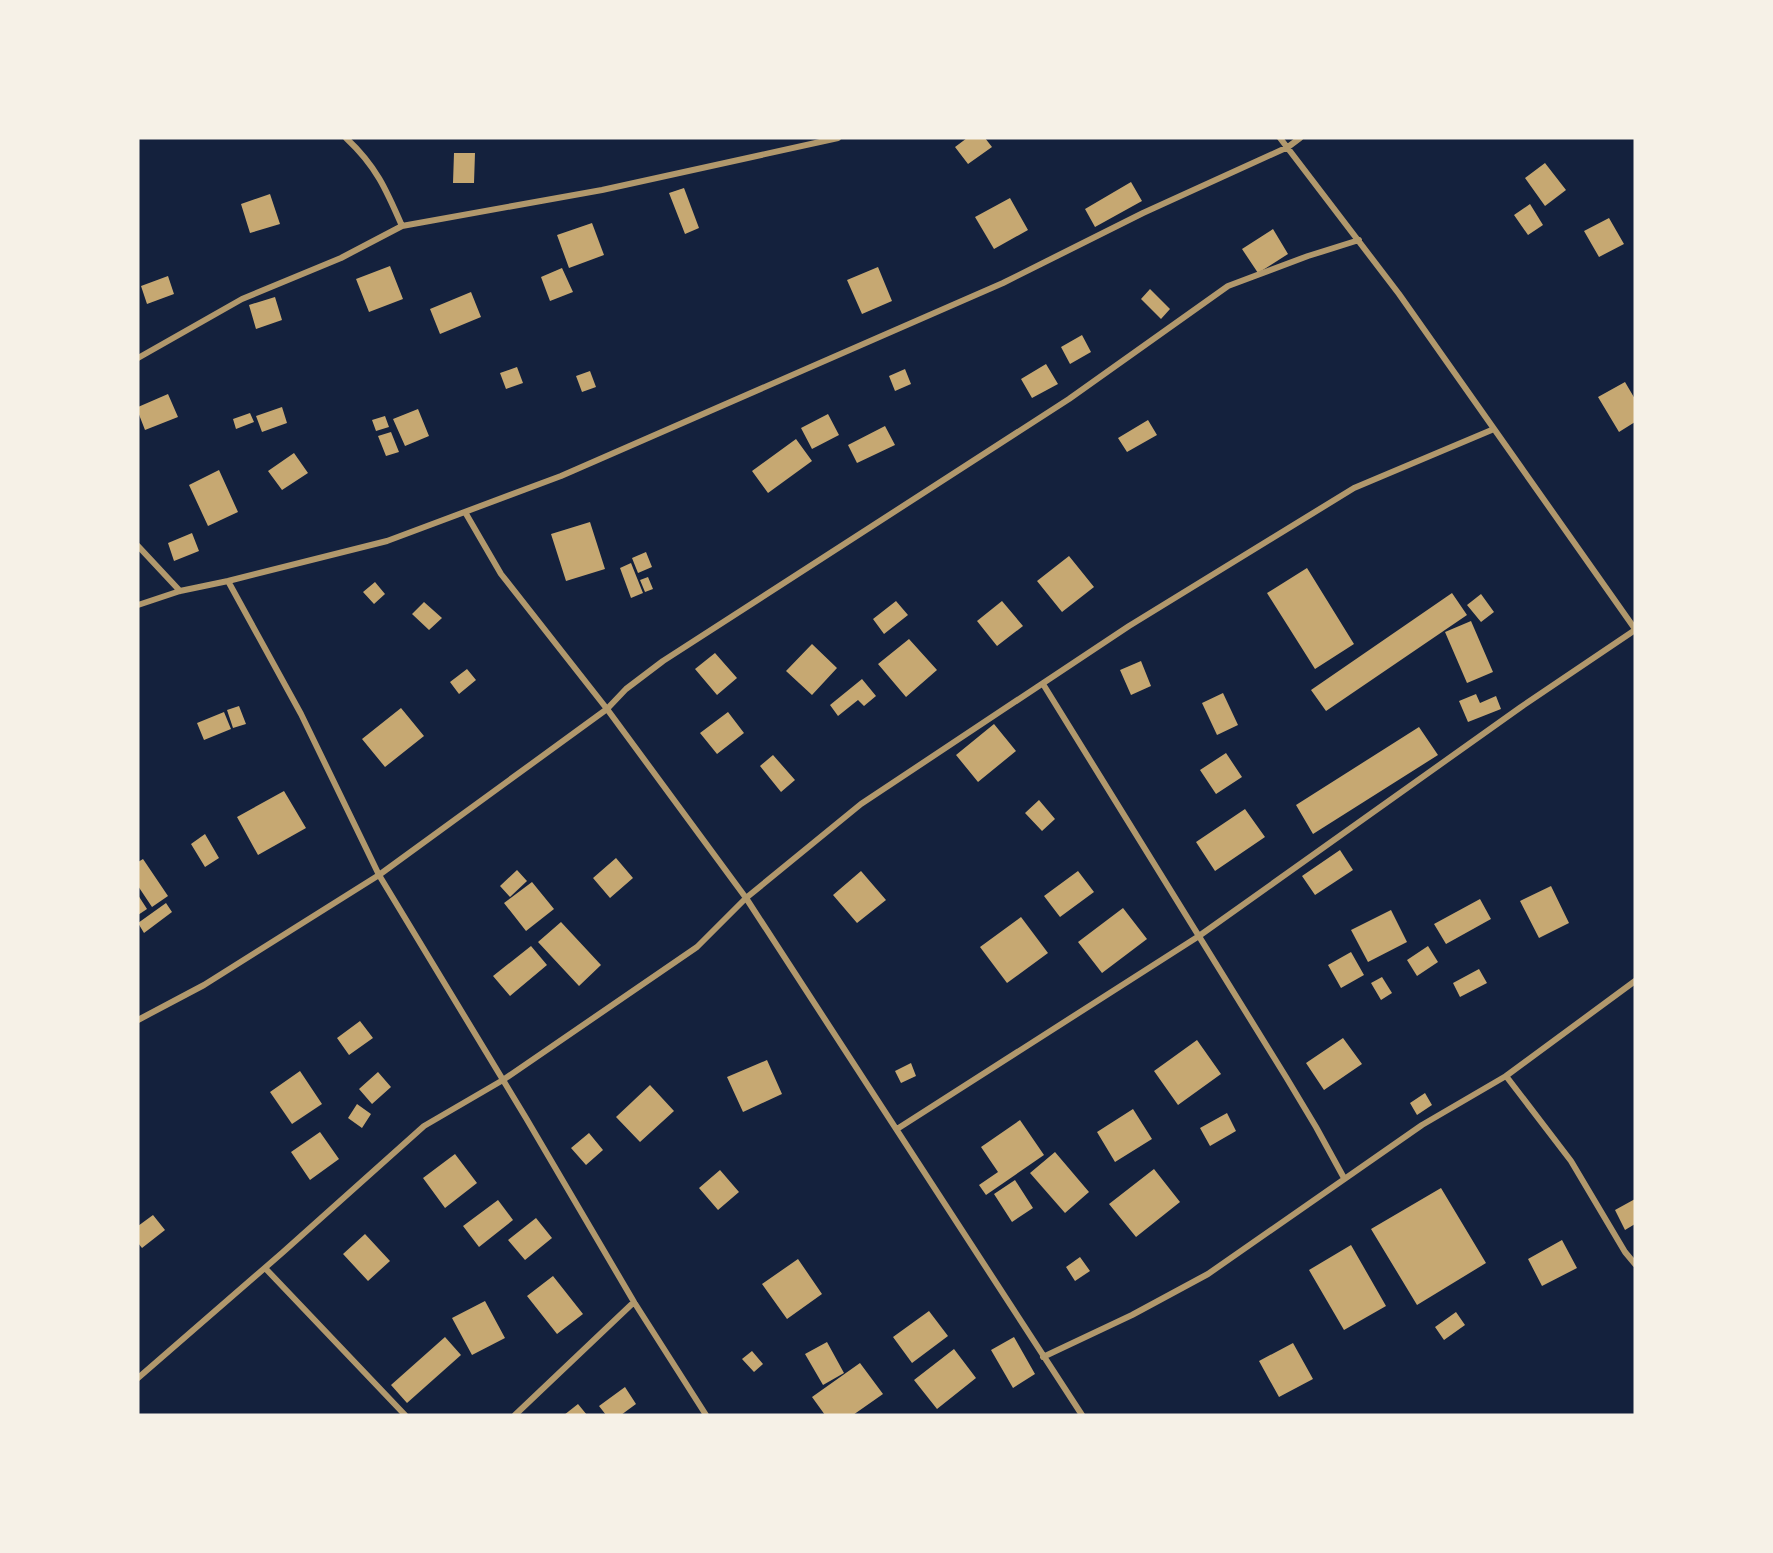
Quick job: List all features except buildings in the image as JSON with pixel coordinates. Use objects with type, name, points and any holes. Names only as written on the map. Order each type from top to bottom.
[{"type":"street","points":[[346,138],[368,160],[383,182],[402,226]]},
{"type":"street","points":[[138,358],[242,299],[341,258],[402,226],[602,190],[838,138]]},
{"type":"street","points":[[897,1129],[1199,936],[1521,707],[1635,630],[1406,303],[1280,138]]},
{"type":"street","points":[[138,605],[180,591],[387,541],[561,476],[992,288],[1143,213],[1287,147],[1300,138]]},
{"type":"street","points":[[138,1020],[204,985],[379,875],[607,709],[626,688],[663,661],[1069,399],[1228,286],[1308,256],[1359,240]]},
{"type":"street","points":[[138,1378],[424,1126],[503,1080],[697,947],[746,898],[861,804],[1129,626],[1354,488],[1494,429]]},
{"type":"street","points":[[465,512],[501,574],[607,709],[746,898],[1082,1415]]},
{"type":"street","points":[[138,546],[180,591]]},
{"type":"street","points":[[228,581],[301,714],[379,875],[634,1302],[706,1415]]},
{"type":"street","points":[[1043,684],[1316,1127],[1344,1178]]},
{"type":"street","points":[[1043,1357],[1132,1315],[1208,1274],[1422,1125],[1506,1076],[1635,981]]},
{"type":"street","points":[[1506,1076],[1571,1161],[1625,1252],[1635,1264]]},
{"type":"street","points":[[265,1268],[405,1415]]},
{"type":"street","points":[[515,1415],[634,1302]]}]
